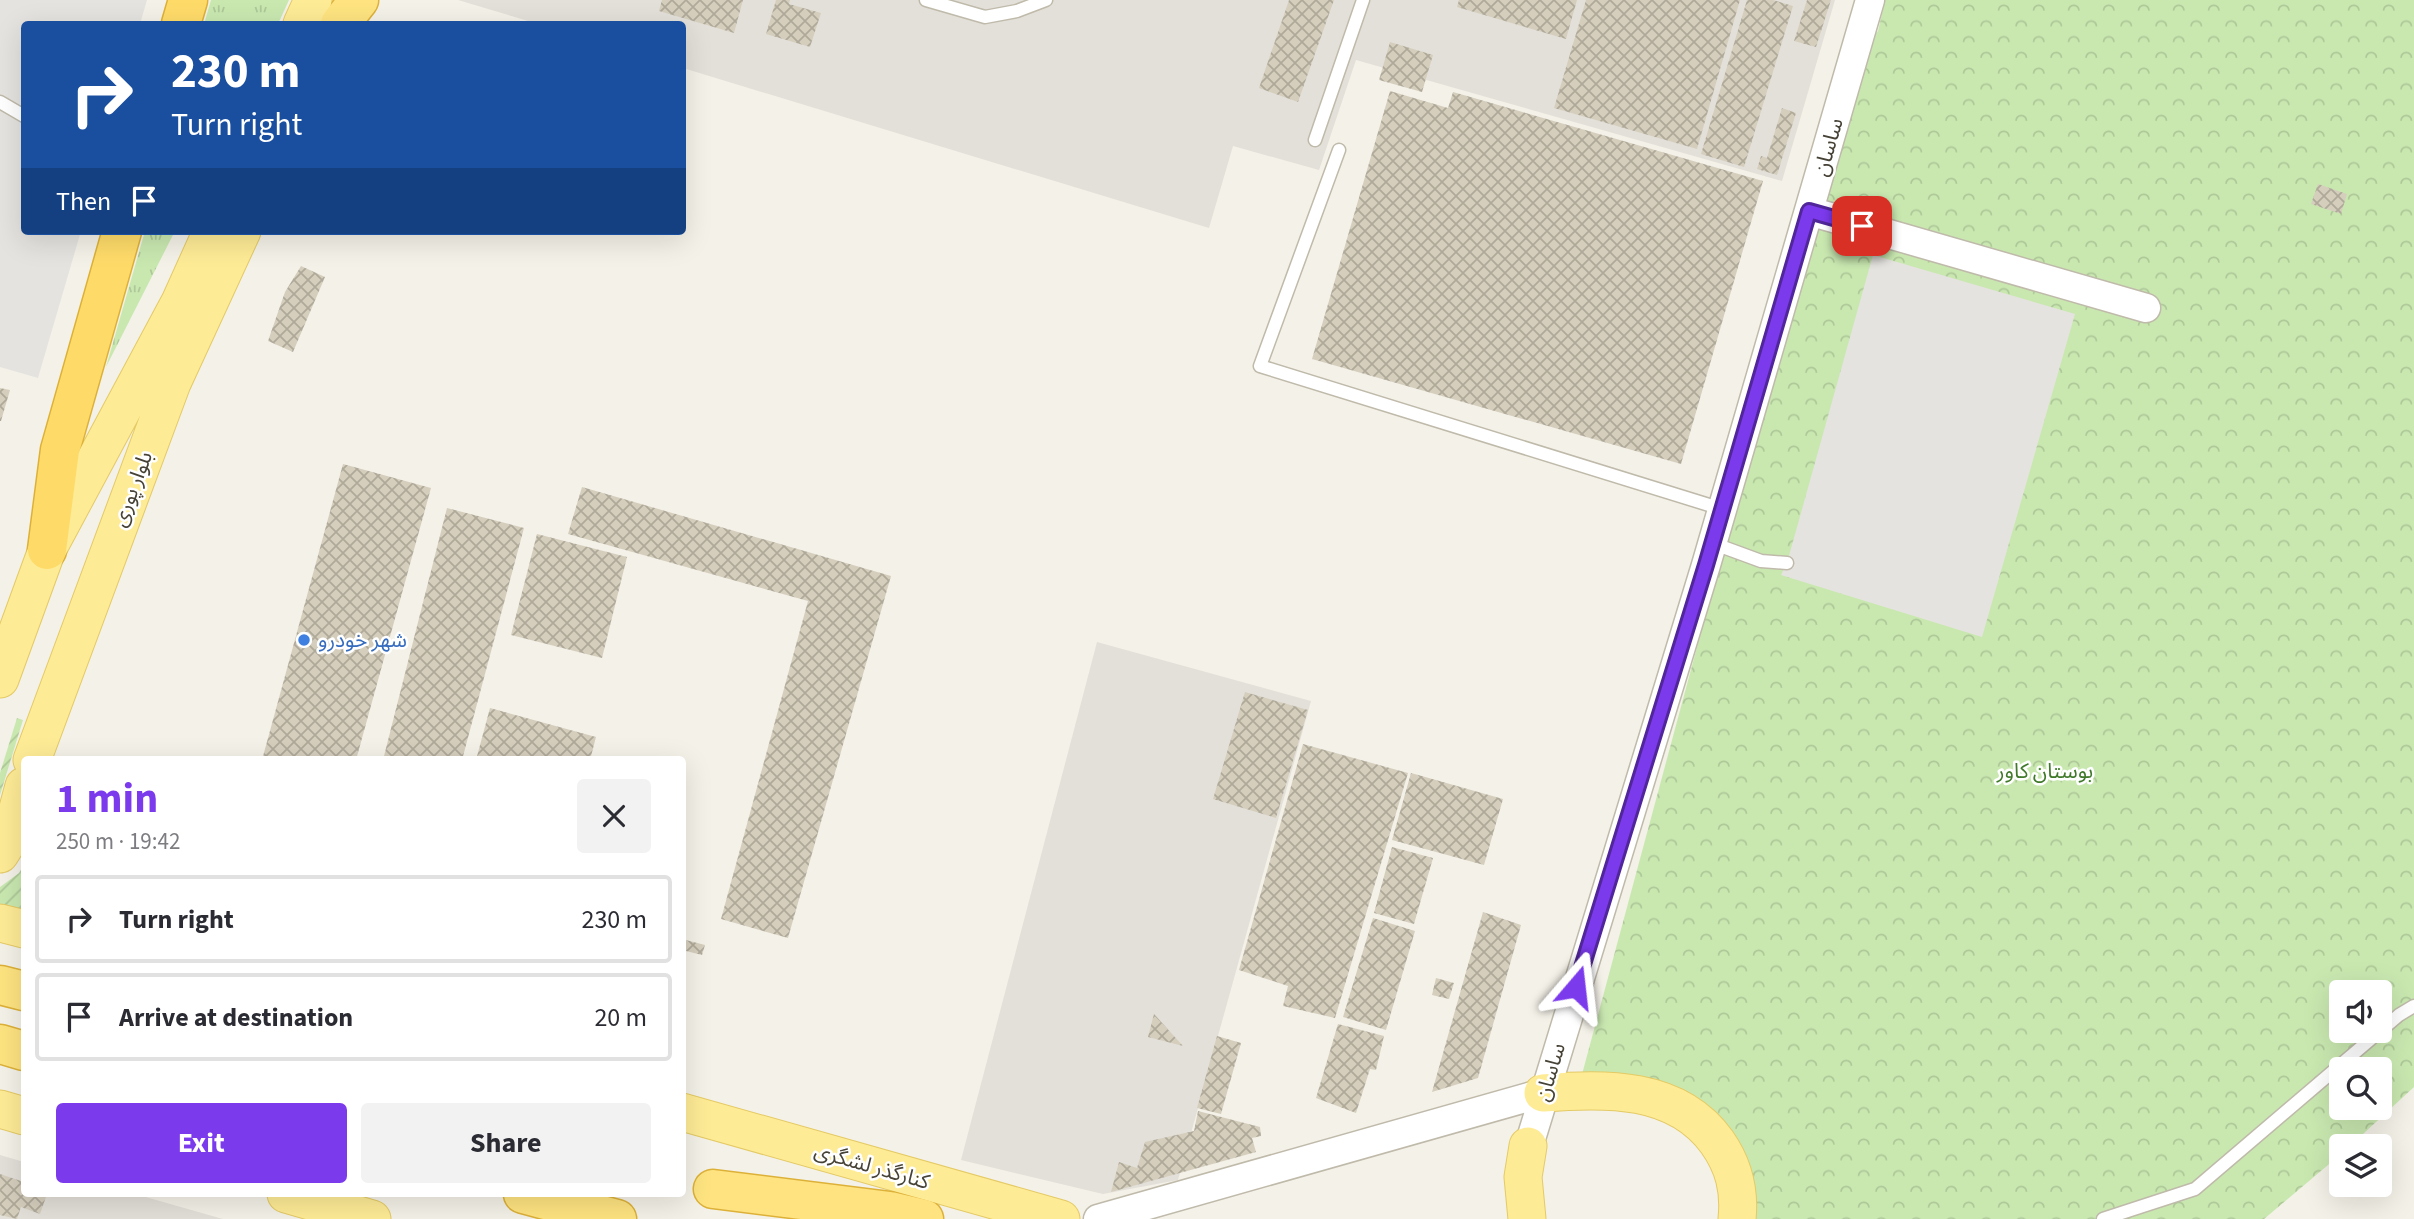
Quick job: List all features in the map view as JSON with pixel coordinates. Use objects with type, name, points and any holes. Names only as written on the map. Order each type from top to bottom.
[{"type":"highway","points":[[182,21],[188,0]]},
{"type":"highway","points":[[342,21],[359,0]]},
{"type":"highway","points":[[47,550],[60,450],[121,235]]},
{"type":"highway","points":[[0,985],[21,990]]},
{"type":"highway","points":[[0,1044],[21,1050]]},
{"type":"highway","points":[[698,1184],[819,1219]]},
{"type":"highway","points":[[698,1184],[890,1211],[924,1219]]},
{"type":"highway","points":[[534,1197],[617,1219]]},
{"type":"main road","points":[[303,21],[313,0]]},
{"type":"main road","points":[[340,21],[347,0]]},
{"type":"main road","name":"بلوار پوری","points":[[0,679],[47,550],[180,302],[210,235]]},
{"type":"main road","name":"بلوار پوری","points":[[34,756],[172,383],[240,235]]},
{"type":"main road","name":"بلوار پوری","points":[[0,854],[10,838],[21,799]]},
{"type":"main road","points":[[0,923],[21,928]]},
{"type":"main road","points":[[1543,1093],[1624,1091],[1655,1098],[1695,1118],[1709,1131],[1725,1153],[1735,1174],[1737,1219]]},
{"type":"main road","points":[[0,1109],[21,1115]]},
{"type":"main road","name":"کنارگذر لشگری","points":[[686,1113],[1061,1219]]},
{"type":"main road","points":[[1527,1219],[1523,1177],[1528,1146]]},
{"type":"main road","points":[[296,1197],[372,1219]]},
{"type":"street","name":"ساسان","points":[[1510,1219],[1543,1093],[1712,543],[1870,0]]},
{"type":"street","points":[[1809,211],[2146,308]]},
{"type":"street","points":[[1098,1219],[1543,1093]]},
{"type":"lane","points":[[926,0],[973,6],[985,17],[1017,11],[1046,0]]},
{"type":"lane","points":[[1315,140],[1363,0]]},
{"type":"lane","points":[[0,102],[21,114]]},
{"type":"lane","points":[[1339,150],[1261,366],[1722,509]]},
{"type":"lane","points":[[1712,543],[1761,561],[1787,564]]},
{"type":"lane","points":[[2103,1219],[2195,1189],[2399,1015],[2414,1006]]},
{"type":"shaded area","points":[[0,0],[147,0],[141,21],[21,21],[21,235],[80,235],[38,378],[0,367]]},
{"type":"shaded area","points":[[458,0],[1835,0],[1782,181],[1356,60],[1319,170],[1233,146],[1209,228],[686,69],[686,21],[528,21]]},
{"type":"shaded area","points":[[1873,255],[2075,314],[1982,637],[1781,575],[1787,563]]},
{"type":"shaded area","points":[[1097,642],[1311,701],[1178,1180],[1103,1194],[961,1160]]},
{"type":"shaded area","points":[[0,1155],[21,1161],[21,1197],[146,1197],[223,1219],[0,1219]]},
{"type":"green space","points":[[211,0],[289,0],[279,21],[205,21]]},
{"type":"green space","name":"بوستان کاور","points":[[1885,0],[2414,0],[2414,1087],[2392,1107],[2392,1057],[2329,1057],[2329,1120],[2378,1120],[2363,1134],[2329,1134],[2329,1164],[2264,1219],[1744,1219],[1727,1140],[1581,1078],[1717,573],[1872,37],[1878,31]]},
{"type":"green space","points":[[144,235],[173,235],[106,367]]},
{"type":"green space","points":[[17,718],[23,720],[0,795],[0,773]]},
{"type":"green space","points":[[21,869],[21,911],[0,905],[0,887]]},
{"type":"building","points":[[662,0],[743,0],[734,33],[659,11]]},
{"type":"building","points":[[776,0],[790,0],[789,4],[821,13],[810,47],[766,34]]},
{"type":"building","points":[[1289,0],[1334,0],[1298,102],[1259,88]]},
{"type":"building","points":[[1459,0],[1577,0],[1566,39],[1457,7]]},
{"type":"building","points":[[1586,0],[1740,0],[1697,149],[1554,108]]},
{"type":"building","points":[[1747,0],[1773,0],[1793,6],[1744,167],[1701,154]]},
{"type":"building","points":[[1807,0],[1831,0],[1816,47],[1794,41]]},
{"type":"building","points":[[1390,42],[1433,55],[1422,92],[1379,80]]},
{"type":"building","points":[[1390,91],[1448,108],[1453,92],[1763,181],[1681,464],[1312,359]]},
{"type":"building","points":[[1782,108],[1796,113],[1777,175],[1757,169],[1761,156],[1767,158]]},
{"type":"building","points":[[2318,184],[2347,194],[2341,214],[2311,204]]},
{"type":"building","points":[[301,266],[325,277],[293,352],[268,341],[285,292]]},
{"type":"building","points":[[0,388],[10,390],[1,421],[0,421]]},
{"type":"building","points":[[343,464],[431,488],[357,756],[263,756]]},
{"type":"building","points":[[582,487],[891,576],[788,938],[721,919],[808,601],[568,534]]},
{"type":"building","points":[[447,508],[524,528],[463,756],[384,756]]},
{"type":"building","points":[[537,534],[627,557],[602,658],[511,635]]},
{"type":"building","points":[[1245,692],[1308,710],[1276,818],[1213,799]]},
{"type":"building","points":[[490,708],[596,737],[591,756],[477,756]]},
{"type":"building","points":[[1303,744],[1408,773],[1335,1018],[1283,1006],[1288,986],[1239,970]]},
{"type":"building","points":[[1411,773],[1503,799],[1484,865],[1392,840]]},
{"type":"building","points":[[1392,847],[1433,858],[1414,924],[1374,913]]},
{"type":"building","points":[[1483,912],[1521,925],[1478,1078],[1432,1092]]},
{"type":"building","points":[[1373,918],[1415,931],[1386,1030],[1343,1017]]},
{"type":"building","points":[[686,940],[705,945],[702,955],[686,951]]},
{"type":"building","points":[[1436,978],[1454,983],[1449,999],[1432,995]]},
{"type":"building","points":[[1154,1014],[1183,1046],[1148,1037]]},
{"type":"building","points":[[1338,1024],[1384,1036],[1376,1070],[1370,1069],[1356,1113],[1316,1098]]},
{"type":"building","points":[[1217,1036],[1241,1043],[1221,1114],[1197,1108]]},
{"type":"building","points":[[1198,1111],[1260,1127],[1261,1136],[1252,1138],[1256,1152],[1111,1192],[1119,1162],[1137,1168],[1145,1142],[1194,1131]]},
{"type":"building","points":[[0,1174],[21,1181],[21,1197],[46,1197],[40,1214],[21,1207],[17,1219],[0,1215]]},
{"type":"place","name":"شهر خودرو","points":[[304,640]]},
{"type":"route","points":[[1576,987],[1706,565],[1809,211],[1862,226]]}]
